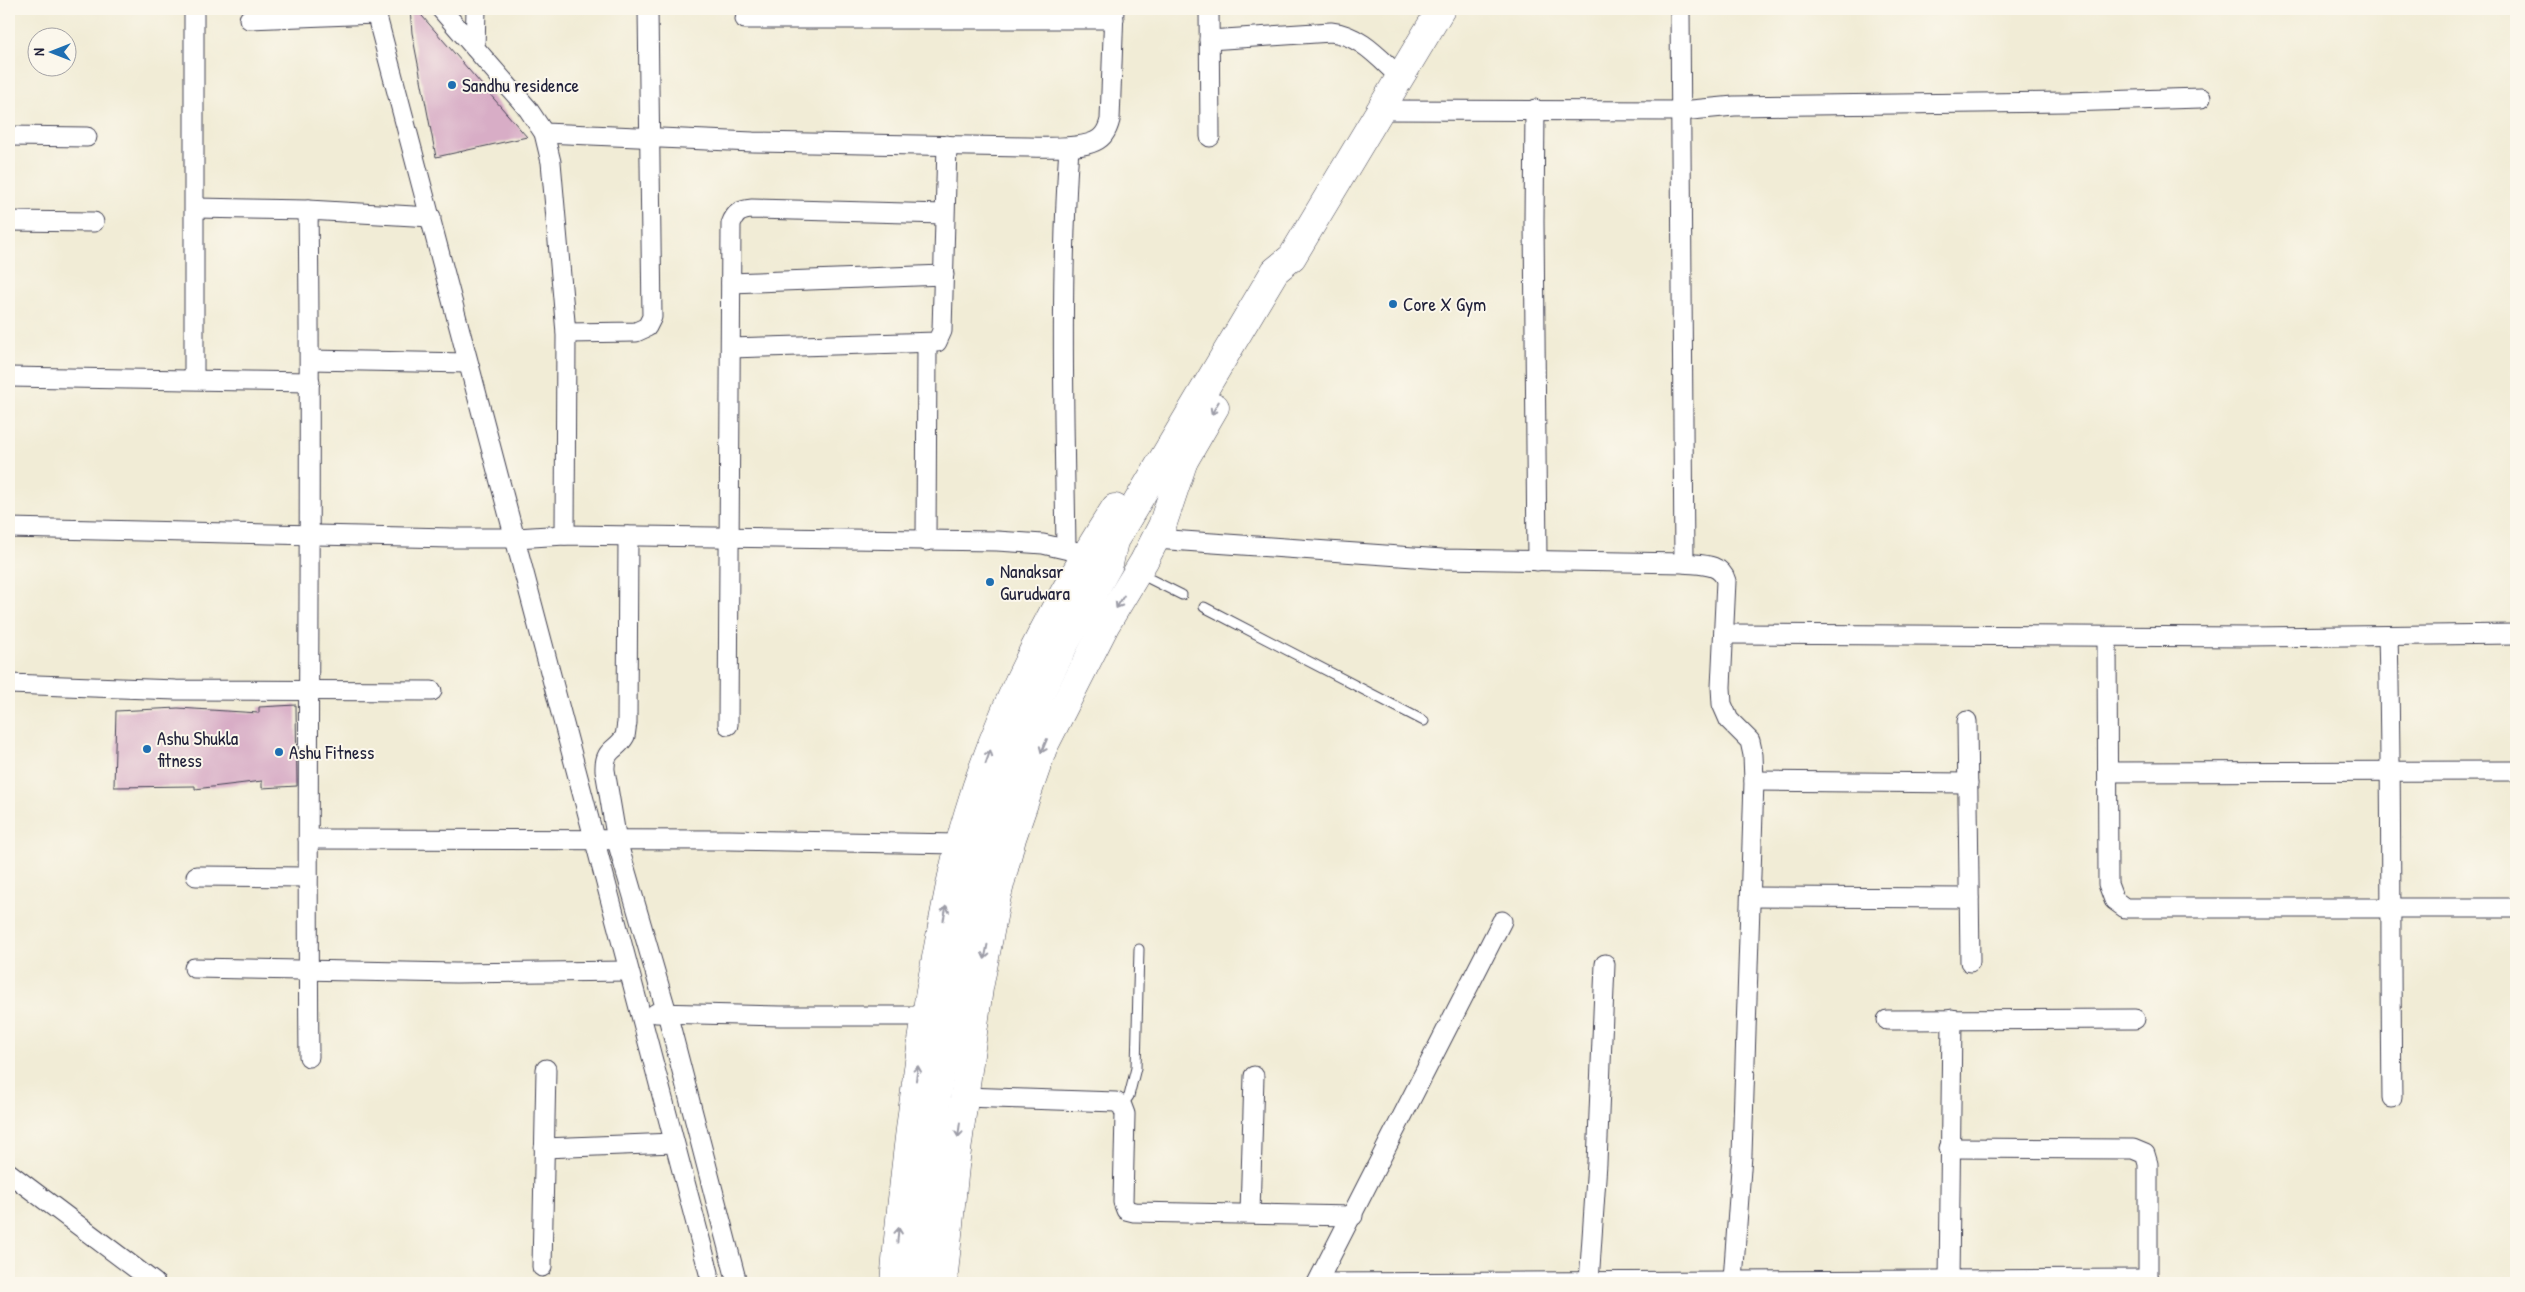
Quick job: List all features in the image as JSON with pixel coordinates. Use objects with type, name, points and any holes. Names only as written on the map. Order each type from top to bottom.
[{"type":"main road","points":[[1087,555],[1128,550],[1174,458],[1243,341],[1288,281],[1292,257],[1441,9]]},
{"type":"main road","points":[[943,1283],[964,1097],[979,988],[997,896],[1012,838],[1042,748],[1085,663],[1138,572],[1172,500],[1174,458]]},
{"type":"main road","points":[[894,1283],[909,1132],[925,1016],[959,844],[1002,717],[1040,637],[1087,555]]},
{"type":"main road","points":[[916,1283],[937,1094],[955,970],[998,802],[1030,714],[1062,647],[1087,555]]},
{"type":"street","points":[[194,9],[196,208],[194,379]]},
{"type":"street","points":[[441,9],[528,109],[544,133],[551,162],[566,333],[565,535]]},
{"type":"street","points":[[475,48],[476,9]]},
{"type":"street","points":[[566,333],[636,332],[647,327],[652,317],[648,136],[648,9]]},
{"type":"street","points":[[1209,9],[1210,137]]},
{"type":"street","points":[[1680,9],[1684,563]]},
{"type":"street","points":[[249,19],[375,11],[709,1273]]},
{"type":"street","points":[[544,133],[753,142],[1069,146],[1091,144],[1104,135],[1110,120],[1114,14],[745,19]]},
{"type":"street","points":[[1209,40],[1331,32],[1346,34],[1357,39],[1400,77]]},
{"type":"street","points":[[1380,110],[1535,109],[1681,111],[1734,106],[2065,102],[2201,98]]},
{"type":"street","points":[[1535,109],[1537,561]]},
{"type":"street","points":[[9,136],[87,137]]},
{"type":"street","points":[[731,348],[927,344],[937,342],[941,338],[947,145]]},
{"type":"street","points":[[9,528],[516,538],[565,535],[926,542],[997,541],[1043,544],[1087,555],[1064,286],[1064,216],[1069,146]]},
{"type":"street","points":[[196,208],[308,210],[431,217]]},
{"type":"street","points":[[308,210],[310,360],[310,535],[307,691],[309,1056]]},
{"type":"street","points":[[728,725],[731,224],[734,215],[741,210],[944,214]]},
{"type":"street","points":[[9,221],[94,222]]},
{"type":"street","points":[[732,283],[944,275]]},
{"type":"street","points":[[926,542],[927,344]]},
{"type":"street","points":[[310,360],[468,363]]},
{"type":"street","points":[[9,377],[310,382]]},
{"type":"street","points":[[628,536],[627,723],[624,736],[609,751],[604,760],[617,841],[667,1013],[737,1283]]},
{"type":"street","points":[[1155,539],[1442,558],[1684,563],[1717,568],[1723,572],[1726,582],[1721,687],[1722,704],[1729,720],[1750,740],[1753,755],[1754,781],[1742,1155],[1733,1280]]},
{"type":"street","points":[[1725,634],[2107,637],[2516,634]]},
{"type":"street","points":[[2388,636],[2392,771],[2390,907],[2392,1098]]},
{"type":"street","points":[[2107,637],[2108,884],[2114,900],[2125,908],[2141,910],[2390,907],[2516,908]]},
{"type":"street","points":[[9,684],[176,690],[432,691]]},
{"type":"street","points":[[1967,721],[1970,962]]},
{"type":"street","points":[[2108,772],[2516,771]]},
{"type":"street","points":[[1754,781],[1968,783]]},
{"type":"street","points":[[308,839],[729,840],[959,844]]},
{"type":"street","points":[[196,876],[308,878]]},
{"type":"street","points":[[1750,897],[1969,898]]},
{"type":"street","points":[[1502,921],[1353,1216],[1317,1283],[1733,1280],[2148,1281],[2148,1164],[2145,1154],[2133,1149],[1949,1148]]},
{"type":"street","points":[[1589,1282],[1597,1162],[1605,964]]},
{"type":"street","points":[[194,968],[308,972],[628,971]]},
{"type":"street","points":[[639,1013],[781,1016],[925,1016]]},
{"type":"street","points":[[1949,1281],[1949,1148],[1952,1019]]},
{"type":"street","points":[[1887,1020],[2135,1019]]},
{"type":"street","points":[[542,1267],[546,1069]]},
{"type":"street","points":[[1250,1213],[1254,1076]]},
{"type":"street","points":[[964,1097],[1116,1102],[1122,1106],[1125,1114],[1123,1202],[1126,1210],[1134,1212],[1353,1216]]},
{"type":"street","points":[[544,1148],[674,1143]]},
{"type":"street","points":[[9,1173],[155,1283]]},
{"type":"street","points":[[703,1253],[727,1247]]},
{"type":"lane","points":[[1138,572],[1182,595]]},
{"type":"lane","points":[[1204,607],[1424,721]]},
{"type":"lane","points":[[1122,1106],[1129,1096],[1136,1068],[1139,949]]},
{"type":"building","name":"Sandhu residence","points":[[410,9],[416,9],[527,137],[436,157],[412,33]]},
{"type":"building","points":[[296,705],[297,786],[262,788],[262,781],[195,789],[195,786],[114,787],[116,711],[178,708],[259,713],[259,707]]},
{"type":"place","name":"Sandhu residence","points":[[452,85]]},
{"type":"place","name":"Core X Gym","points":[[1393,304]]},
{"type":"place","name":"Nanaksar Gurudwara","points":[[990,582]]},
{"type":"place","name":"Ashu Shukla fitness","points":[[147,749]]},
{"type":"place","name":"Ashu Fitness","points":[[279,752]]}]
